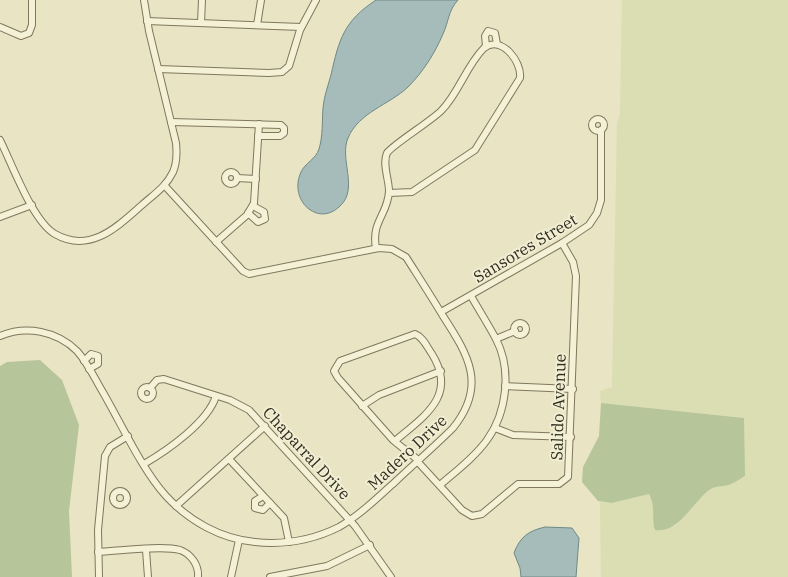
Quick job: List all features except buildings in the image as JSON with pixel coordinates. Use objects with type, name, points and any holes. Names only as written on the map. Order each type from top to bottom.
[{"type":"street","points":[[0,26],[21,36],[29,34],[32,25],[32,0]]},
{"type":"street","points":[[0,140],[38,218],[54,233],[70,240],[87,241],[111,232],[165,186],[176,161],[171,122],[147,21],[144,0]]},
{"type":"street","points":[[201,23],[202,0]]},
{"type":"street","points":[[257,25],[261,0]]},
{"type":"street","points":[[158,70],[282,72],[291,62],[301,27],[316,0]]},
{"type":"street","points":[[147,21],[301,27]]},
{"type":"street","points":[[376,248],[375,229],[389,193],[385,161],[388,151],[426,125],[442,109],[491,45],[496,35],[490,31],[485,36],[491,45]]},
{"type":"street","points":[[389,193],[412,192],[477,147],[520,78],[518,64],[503,46],[491,45]]},
{"type":"street","points":[[171,122],[281,125],[285,131],[280,136],[258,136]]},
{"type":"street","points":[[216,242],[248,213],[256,197],[258,124]]},
{"type":"street","name":"Sansores Street","points":[[441,312],[590,225],[600,206],[601,130]]},
{"type":"street","points":[[237,178],[256,179]]},
{"type":"street","name":"Madero Drive","points":[[0,336],[25,330],[45,333],[63,340],[84,361],[158,486],[176,506],[206,527],[239,540],[266,543],[289,542],[320,535],[350,520],[418,461],[461,419],[472,389],[468,357],[406,257],[392,249],[376,248],[253,275],[243,271],[165,186]]},
{"type":"street","points":[[0,217],[32,205]]},
{"type":"street","points":[[248,213],[258,222],[265,219],[264,212],[252,206]]},
{"type":"street","name":"Salido Avenue","points":[[441,372],[421,337],[416,334],[340,361],[334,368],[335,375],[362,406],[395,442],[418,461],[465,513],[479,516],[518,484],[563,482],[569,474],[576,276],[573,262],[562,243]]},
{"type":"street","points":[[440,485],[477,451],[495,428],[501,410],[505,386],[502,358],[496,340],[471,296]]},
{"type":"street","points":[[496,340],[515,331]]},
{"type":"street","points":[[84,361],[91,354],[98,356],[98,364],[89,369]]},
{"type":"street","points":[[362,406],[379,395],[441,372],[442,385],[434,405],[395,442]]},
{"type":"street","name":"Chaparral Drive","points":[[150,388],[156,380],[164,379],[242,406],[265,426],[350,520],[370,545],[391,577]]},
{"type":"street","points":[[505,386],[572,389]]},
{"type":"street","points":[[144,464],[162,453],[203,417],[212,408],[216,396]]},
{"type":"street","points":[[176,506],[265,426]]},
{"type":"street","points":[[495,428],[513,435],[571,437]]},
{"type":"street","points":[[99,577],[98,530],[106,453],[110,447],[128,436]]},
{"type":"street","points":[[229,459],[286,522],[289,542]]},
{"type":"street","points":[[101,495],[113,496]]},
{"type":"street","points":[[263,496],[255,501],[255,508],[263,510],[270,503]]},
{"type":"street","points":[[231,577],[239,540]]},
{"type":"street","points":[[270,577],[327,566],[370,545]]},
{"type":"street","points":[[98,552],[170,549],[186,552],[196,564],[198,577]]},
{"type":"street","points":[[146,550],[148,577]]},
{"type":"green space","points":[[622,0],[788,0],[788,577],[601,577],[600,502],[612,503],[649,494],[654,502],[653,523],[675,526],[710,488],[731,484],[744,418],[601,403],[600,391],[612,387],[617,123],[620,115]]},
{"type":"green space","points":[[40,360],[62,380],[79,425],[69,511],[72,577],[0,577],[0,366],[7,362]]},
{"type":"green space","points":[[601,403],[744,418],[745,476],[729,485],[711,488],[678,523],[663,530],[655,530],[649,494],[612,503],[598,501],[582,482],[583,467],[599,436]]},
{"type":"water","points":[[376,0],[458,0],[450,12],[445,29],[436,48],[419,75],[408,87],[367,115],[353,129],[346,146],[349,183],[345,199],[340,206],[331,212],[323,214],[315,212],[307,208],[302,201],[298,182],[301,172],[319,149],[324,99],[340,41],[350,23]]},
{"type":"water","points":[[545,527],[572,528],[579,538],[576,577],[521,577],[520,568],[514,553],[516,547],[525,536],[534,530]]}]
